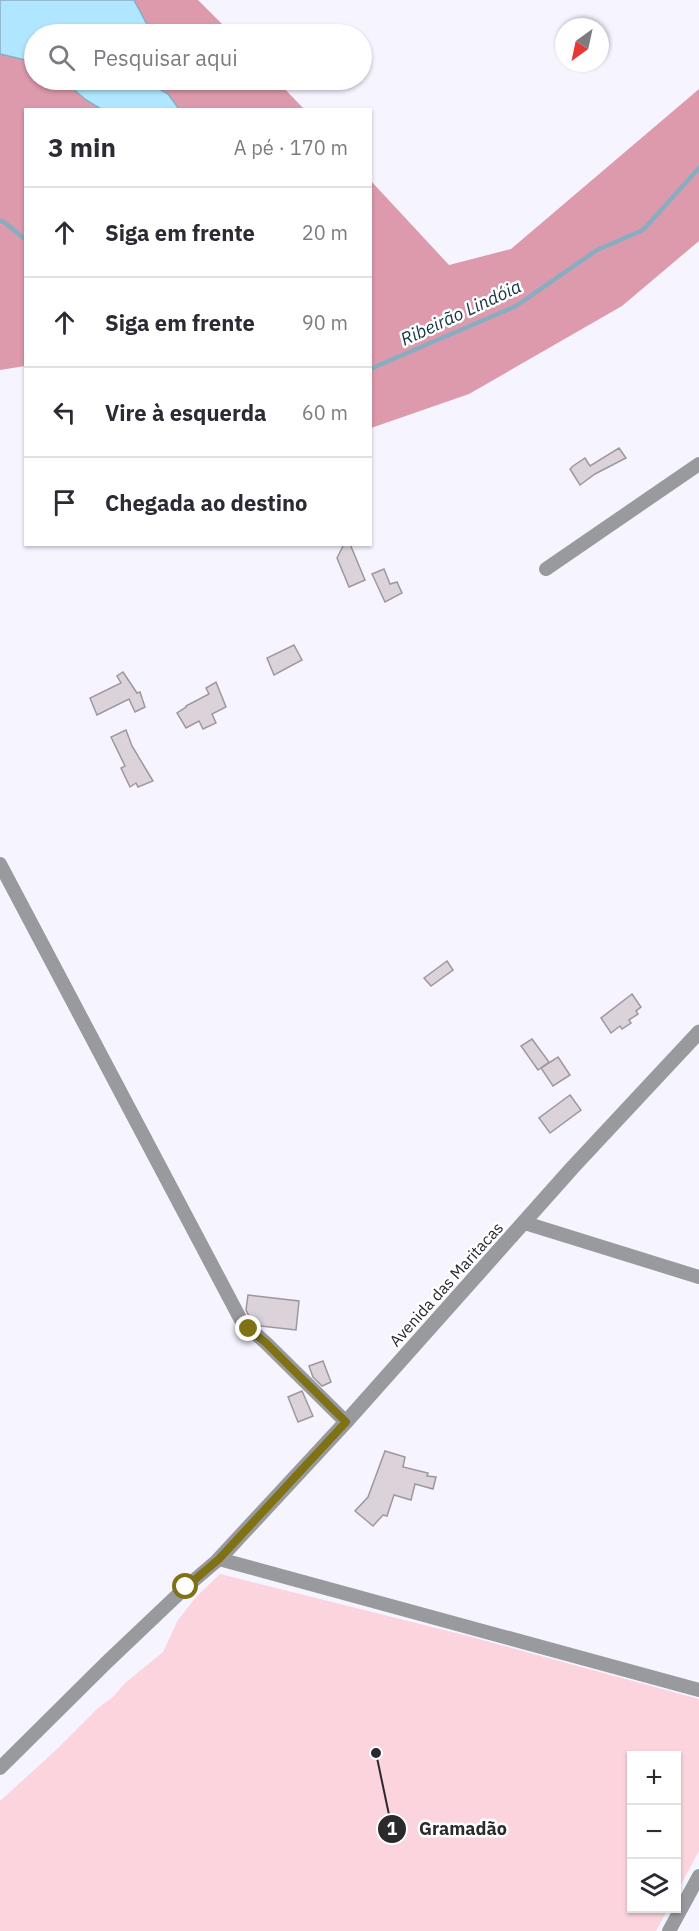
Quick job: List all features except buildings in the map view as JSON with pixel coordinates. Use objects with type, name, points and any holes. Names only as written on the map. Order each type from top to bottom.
[{"type":"street","points":[[546,569],[699,464]]},
{"type":"street","points":[[0,864],[242,1322],[346,1422]]},
{"type":"street","name":"Avenida das Maritacas","points":[[219,1559],[346,1422],[596,1142],[699,1032]]},
{"type":"street","points":[[525,1223],[699,1276]]},
{"type":"street","points":[[1,1764],[186,1587],[219,1559],[699,1690]]},
{"type":"street","points":[[669,1931],[699,1876]]},
{"type":"shaded area","points":[[0,0],[198,0],[222,24],[24,24],[24,90],[286,90],[303,108],[24,108],[24,366],[0,370]]},
{"type":"shaded area","points":[[699,89],[699,241],[622,306],[469,394],[372,428],[372,182],[449,265],[511,249]]},
{"type":"shaded area","points":[[220,1574],[468,1636],[699,1699],[699,1851],[681,1885],[681,1751],[627,1751],[627,1913],[666,1913],[656,1931],[0,1931],[0,1801],[98,1708],[113,1697],[125,1683],[163,1652],[178,1620],[196,1597]]},
{"type":"water","points":[[0,0],[134,0],[147,24],[24,24],[24,60],[0,54]]},
{"type":"water","points":[[74,90],[161,90],[168,94],[178,108],[99,108]]},
{"type":"waterway","name":"Ribeirão Lindóia","points":[[372,368],[516,306],[597,250],[643,230],[699,168]]},
{"type":"waterway","name":"Ribeirão Lindóia","points":[[0,221],[24,238]]},
{"type":"place","name":"Gramadão","points":[[376,1753]]},
{"type":"route","points":[[186,1587],[219,1559],[346,1422],[249,1329]]}]
